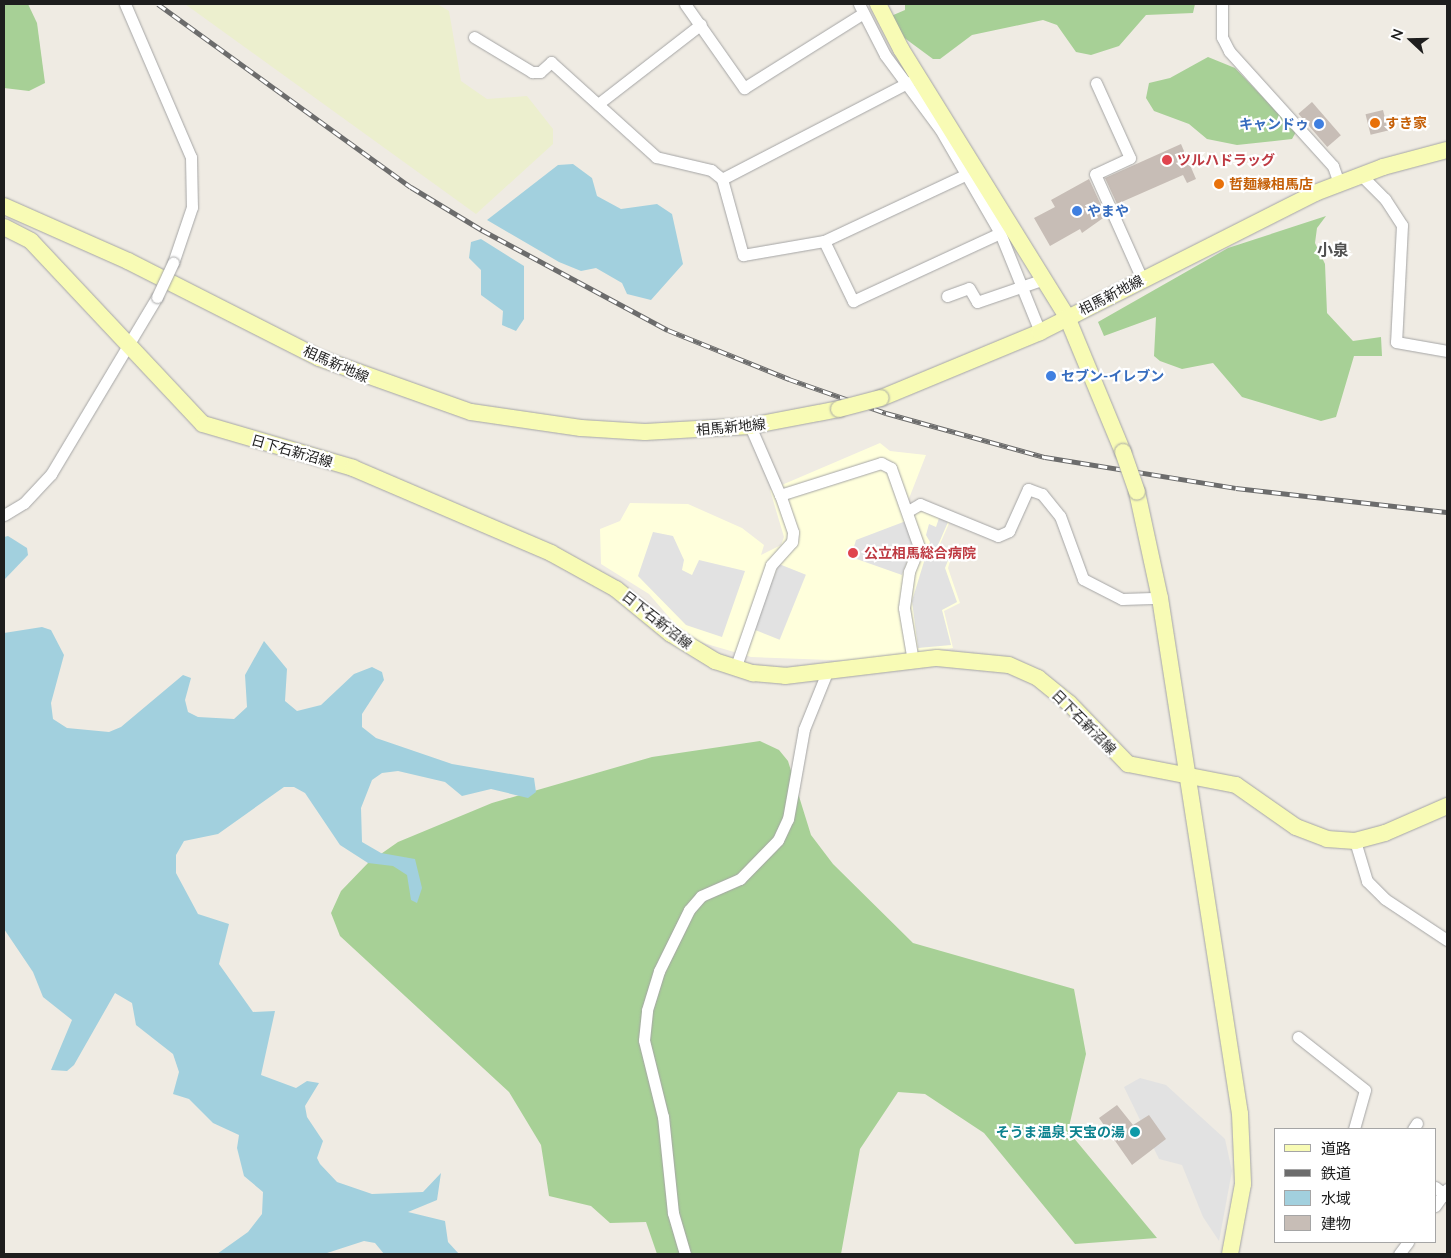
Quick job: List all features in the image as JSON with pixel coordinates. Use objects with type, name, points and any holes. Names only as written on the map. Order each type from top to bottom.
[{"type":"main road","points":[[878,4],[901,49],[1067,317],[1123,452],[1137,492],[1160,598],[1240,1114],[1243,1184],[1230,1254]]},
{"type":"main road","name":"相馬新地線","points":[[4,206],[128,260],[319,358],[455,407],[581,428],[645,432],[750,426],[839,409],[882,398],[1040,332],[1142,279],[1339,183],[1447,150]]},
{"type":"main road","name":"日下石新沼線","points":[[4,228],[31,241],[130,344],[203,424],[353,468],[550,553],[616,589],[693,649],[735,669],[784,676],[913,661],[963,658],[1009,665],[1038,678],[1070,704],[1128,764],[1156,773],[1187,774],[1236,785],[1296,827],[1326,839],[1355,841],[1385,833],[1447,806]]},
{"type":"street","points":[[4,515],[24,503],[51,474],[157,297],[173,263],[192,207],[191,157],[125,4]]},
{"type":"street","points":[[685,4],[701,24],[744,88],[861,9],[885,54],[910,82],[968,174],[1000,233],[1040,332]]},
{"type":"street","points":[[1222,4],[1222,37],[1230,51],[1333,166],[1339,183]]},
{"type":"street","points":[[598,104],[701,24]]},
{"type":"street","points":[[474,37],[532,72],[540,72],[551,62],[656,157],[711,170],[722,179],[743,255],[824,241],[968,174]]},
{"type":"street","points":[[722,179],[910,82]]},
{"type":"street","points":[[1096,83],[1130,158],[1094,174],[1142,279]]},
{"type":"street","points":[[1361,175],[1402,225],[1396,342],[1447,351]]},
{"type":"street","points":[[824,241],[852,301],[1000,233]]},
{"type":"street","points":[[948,296],[969,288],[977,302],[1023,289],[1044,280]]},
{"type":"street","points":[[735,669],[771,565],[792,542],[793,532],[780,495],[750,426]]},
{"type":"street","points":[[780,495],[881,463],[891,468],[908,511],[919,547],[909,572],[904,608],[913,661]]},
{"type":"street","points":[[908,511],[920,504],[998,536],[1009,531],[1028,489],[1042,494],[1060,516],[1083,579],[1122,599],[1160,598]]},
{"type":"street","points":[[685,1254],[673,1213],[662,1117],[644,1040],[647,1010],[659,971],[689,910],[701,896],[740,879],[778,840],[788,819],[804,729],[827,672]]},
{"type":"street","points":[[1355,841],[1367,881],[1385,899],[1447,940]]},
{"type":"street","points":[[1298,1037],[1365,1090],[1354,1128]]},
{"type":"street","points":[[1436,1204],[1443,1191]]},
{"type":"street","points":[[1399,1254],[1407,1243]]},
{"type":"shaded area","points":[[185,4],[437,4],[449,11],[461,81],[487,99],[527,96],[553,129],[553,144],[476,214]]},
{"type":"shaded area","name":"公立相馬総合病院","points":[[880,443],[890,451],[926,455],[908,501],[913,514],[921,509],[950,521],[937,551],[951,558],[948,568],[960,603],[944,611],[953,648],[858,661],[751,657],[700,642],[675,624],[649,594],[601,564],[600,529],[620,521],[630,503],[688,504],[742,528],[764,545],[761,555],[781,545],[784,537],[770,490]]},
{"type":"shaded area","points":[[939,518],[948,522],[935,552],[949,558],[945,568],[957,602],[942,610],[951,645],[918,648],[912,601],[930,542],[926,535],[929,524],[936,527]]},
{"type":"shaded area","points":[[906,521],[913,546],[902,575],[851,557],[856,540]]},
{"type":"shaded area","points":[[653,532],[673,536],[684,560],[682,570],[692,575],[699,560],[745,571],[722,637],[686,625],[638,576]]},
{"type":"shaded area","points":[[779,564],[806,575],[780,640],[753,629]]},
{"type":"shaded area","points":[[1140,1078],[1166,1085],[1225,1139],[1232,1171],[1219,1241],[1203,1217],[1182,1165],[1159,1159],[1124,1087]]},
{"type":"green space","points":[[4,4],[28,4],[37,23],[45,83],[29,91],[4,88]]},
{"type":"green space","points":[[905,4],[1195,4],[1193,13],[1146,15],[1119,46],[1091,55],[1076,52],[1057,25],[1043,20],[972,35],[940,59],[933,59],[895,31],[891,16],[905,10]]},
{"type":"green space","points":[[1208,57],[1235,68],[1296,132],[1292,139],[1237,145],[1207,139],[1189,124],[1154,111],[1146,98],[1149,83],[1170,78]]},
{"type":"green space","points":[[1326,216],[1317,228],[1315,243],[1325,264],[1327,313],[1353,341],[1381,337],[1382,356],[1354,356],[1336,417],[1321,421],[1242,397],[1213,363],[1182,369],[1160,361],[1154,356],[1156,317],[1104,336],[1098,322],[1228,248]]},
{"type":"green space","points":[[760,741],[779,750],[788,761],[811,835],[833,864],[913,943],[1074,989],[1086,1054],[1068,1131],[1157,1238],[1075,1244],[984,1133],[925,1094],[898,1092],[860,1149],[841,1254],[657,1254],[646,1222],[610,1223],[591,1206],[549,1196],[541,1145],[509,1092],[340,936],[331,913],[341,891],[368,863],[398,842],[492,803],[652,757]]},
{"type":"water","points":[[573,164],[592,178],[597,196],[621,209],[657,204],[672,214],[683,264],[651,300],[627,294],[622,283],[596,268],[581,271],[559,262],[487,220],[558,165]]},
{"type":"water","points":[[481,239],[524,266],[524,319],[516,331],[502,325],[503,311],[481,295],[481,270],[469,258],[471,242]]},
{"type":"water","points":[[8,536],[27,548],[28,555],[4,580],[4,537]]},
{"type":"water","points":[[42,627],[51,630],[64,655],[51,703],[53,719],[67,728],[109,732],[121,727],[183,675],[191,678],[185,700],[188,712],[198,717],[234,719],[247,707],[245,675],[264,641],[287,669],[285,701],[297,711],[321,705],[354,674],[372,667],[382,672],[384,680],[362,714],[362,727],[376,738],[452,764],[534,778],[536,792],[528,798],[491,789],[462,796],[445,782],[398,771],[382,773],[372,780],[361,808],[362,842],[381,853],[415,859],[422,888],[417,903],[411,900],[407,875],[393,866],[368,863],[340,845],[305,793],[294,787],[284,787],[218,834],[184,841],[176,855],[176,873],[198,914],[229,924],[219,964],[253,1012],[275,1011],[261,1075],[296,1088],[307,1081],[319,1083],[305,1106],[307,1117],[323,1141],[317,1158],[320,1164],[337,1182],[372,1194],[423,1192],[441,1173],[437,1200],[408,1212],[445,1221],[448,1242],[459,1254],[384,1254],[375,1243],[364,1241],[324,1254],[217,1254],[248,1232],[262,1214],[263,1192],[244,1176],[237,1148],[239,1135],[213,1123],[189,1099],[173,1094],[179,1072],[173,1054],[136,1025],[132,1003],[115,993],[74,1065],[67,1071],[51,1070],[72,1020],[43,997],[33,972],[4,929],[4,633]]},
{"type":"building","name":"キャンドゥ","points":[[1312,102],[1341,135],[1327,147],[1298,114]]},
{"type":"building","name":"すき家","points":[[1383,110],[1388,130],[1371,135],[1366,114]]},
{"type":"building","name":"ツルハドラッグ","points":[[1181,144],[1196,179],[1187,183],[1183,175],[1117,204],[1105,178]]},
{"type":"building","name":"やまや","points":[[1089,179],[1106,216],[1082,233],[1080,229],[1050,246],[1034,218],[1055,207],[1051,200]]},
{"type":"building","name":"そうま温泉 天宝の湯","points":[[1117,1105],[1133,1125],[1149,1115],[1166,1139],[1132,1165],[1099,1118]]},
{"type":"railway","points":[[158,4],[411,187],[482,230],[668,330],[789,379],[886,413],[1045,457],[1236,488],[1447,512]]},
{"type":"place","name":"すき家","points":[[1375,123]]},
{"type":"place","name":"キャンドゥ","points":[[1319,124]]},
{"type":"place","name":"ツルハドラッグ","points":[[1167,160]]},
{"type":"place","name":"哲麺縁相馬店","points":[[1219,184]]},
{"type":"place","name":"やまや","points":[[1077,211]]},
{"type":"place","name":"セブン-イレブン","points":[[1051,376]]},
{"type":"place","name":"公立相馬総合病院","points":[[853,553]]},
{"type":"place","name":"そうま温泉 天宝の湯","points":[[1135,1132]]},
{"type":"district","name":"小泉","points":[[1333,250]]}]
